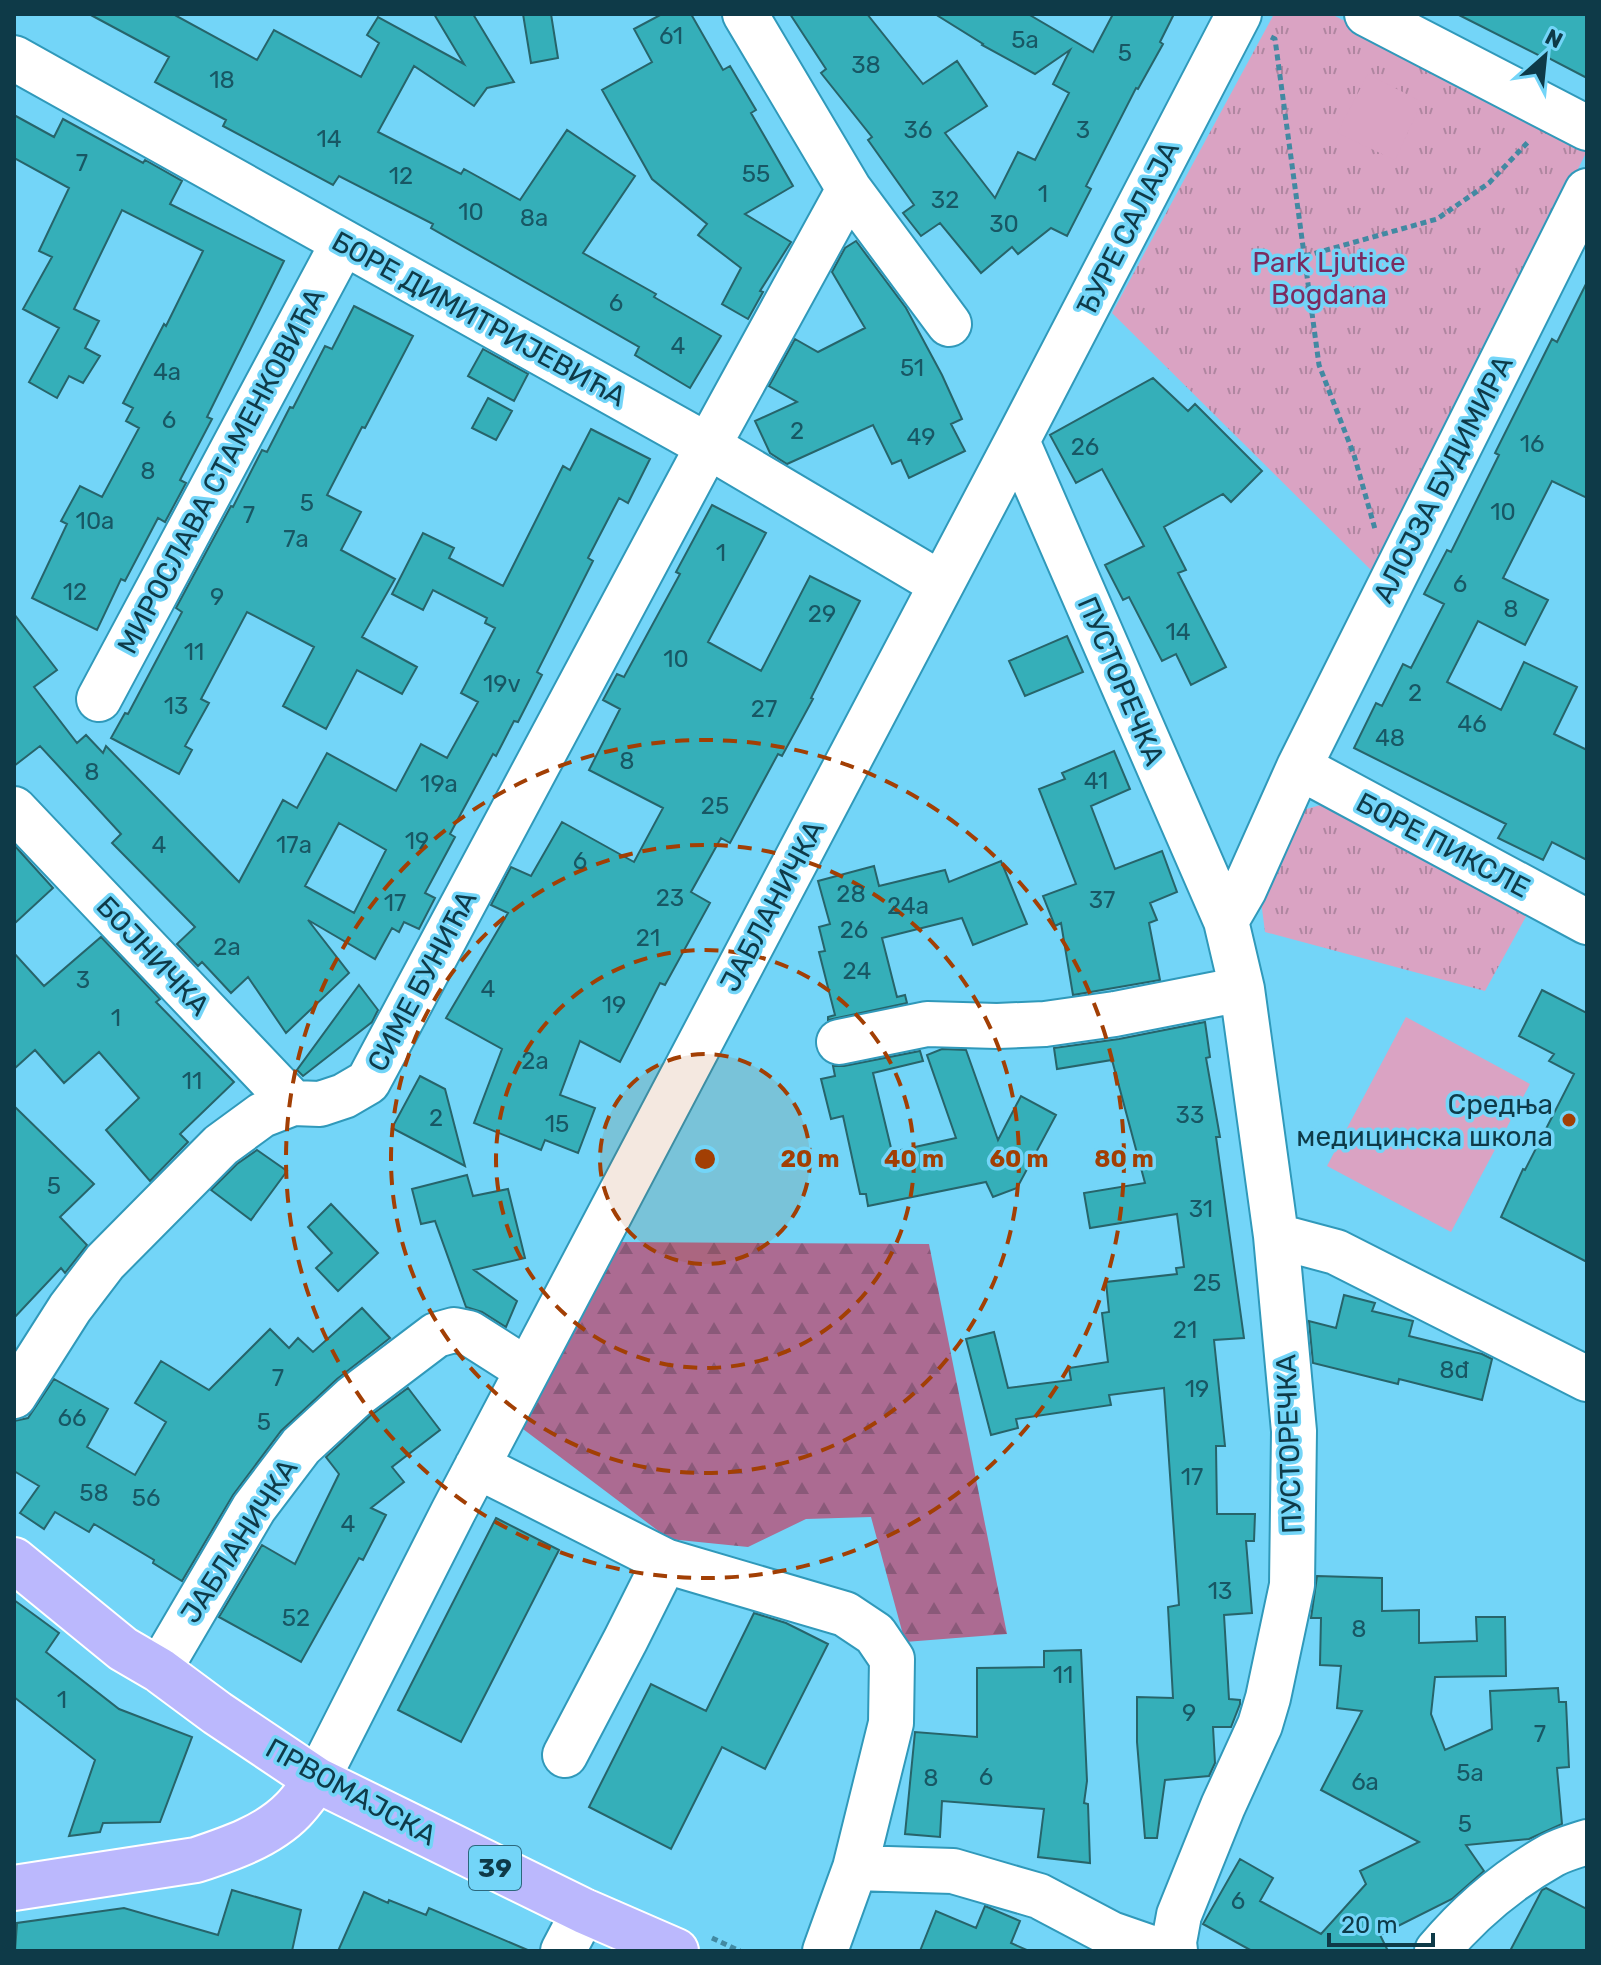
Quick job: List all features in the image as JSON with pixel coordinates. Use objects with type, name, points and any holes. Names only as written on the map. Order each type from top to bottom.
[{"type":"main road","name":"ПРВОМАЈСКА","points":[[14,1560],[123,1649],[159,1670],[317,1780],[584,1911],[676,1951]]},
{"type":"main road","points":[[14,1888],[196,1860],[225,1850],[266,1831],[292,1812],[317,1780]]},
{"type":"street","points":[[745,14],[849,189],[949,324]]},
{"type":"street","name":"ЂУРЕ САЛАЈА","points":[[1017,441],[1239,14]]},
{"type":"street","points":[[1367,14],[1572,120]]},
{"type":"street","name":"БОРЕ ДИМИТРИЈЕВИЋА","points":[[14,58],[708,446],[941,584]]},
{"type":"street","points":[[708,446],[849,189]]},
{"type":"street","name":"АЛОЈЗА БУДИМИРА","points":[[1299,767],[1587,191]]},
{"type":"street","name":"МИРОСЛАВА СТАМЕНКОВИЋА","points":[[99,699],[343,243]]},
{"type":"street","name":"ЈАБЛАНИЧКА","points":[[317,1780],[527,1370],[1017,441]]},
{"type":"street","name":"ПУСТОРЕЧКА","points":[[1017,441],[1226,921],[1242,989],[1276,1236],[1294,1431],[1292,1585],[1260,1725],[1179,1915],[1175,1951]]},
{"type":"street","name":"СИМЕ БУНИЋА","points":[[14,1396],[70,1308],[105,1262],[221,1145],[262,1115],[293,1103],[320,1104],[344,1096],[368,1082],[708,446]]},
{"type":"street","points":[[1226,921],[1244,890],[1299,767]]},
{"type":"street","name":"БОРЕ ПИКСЛЕ","points":[[1299,767],[1587,922]]},
{"type":"street","name":"БОЈНИЧКА","points":[[14,809],[293,1103]]},
{"type":"street","points":[[839,1042],[927,1024],[1045,1024],[1242,989]]},
{"type":"street","points":[[1276,1236],[1336,1252],[1587,1379]]},
{"type":"street","name":"ЈАБЛАНИЧКА","points":[[159,1670],[254,1508],[301,1446],[354,1397],[436,1335],[454,1330],[469,1333],[527,1370]]},
{"type":"street","points":[[477,1466],[665,1561],[845,1614],[875,1634],[892,1659],[891,1723],[855,1868],[825,1951]]},
{"type":"street","points":[[565,1755],[665,1561]]},
{"type":"street","points":[[1437,1951],[1454,1931],[1519,1875],[1555,1853],[1587,1842]]},
{"type":"street","points":[[855,1868],[953,1871],[1039,1896],[1111,1934],[1160,1951]]},
{"type":"street","points":[[563,1951],[584,1911]]},
{"type":"path","points":[[1275,39],[1319,365],[1370,505],[1388,588]]},
{"type":"path","points":[[1305,256],[1437,219],[1572,120]]},
{"type":"green space","name":"Park Ljutice Bogdana","points":[[1274,14],[1331,14],[1587,144],[1587,151],[1375,574],[1112,313]]},
{"type":"green space","points":[[1368,74],[1422,102],[1395,160],[1337,133]]},
{"type":"green space","points":[[1324,804],[1529,911],[1485,991],[1265,932],[1259,885],[1292,813]]},
{"type":"green space","points":[[1406,1017],[1530,1084],[1451,1232],[1327,1166]]},
{"type":"green space","points":[[620,1242],[929,1244],[1007,1634],[905,1642],[871,1517],[806,1519],[748,1547],[669,1539],[523,1429]]},
{"type":"building","points":[[89,14],[173,14],[257,60],[274,30],[361,77],[379,43],[367,35],[378,17],[464,64],[434,14],[473,14],[514,82],[487,88],[474,106],[414,66],[378,132],[461,174],[464,169],[520,200],[567,130],[635,176],[583,253],[656,294],[654,297],[721,336],[690,388],[635,355],[639,347],[431,228],[433,224],[339,176],[333,185],[223,126],[226,120],[155,82],[169,57]]},
{"type":"building","points":[[523,14],[551,14],[558,58],[531,63]]},
{"type":"building","points":[[662,14],[691,14],[723,70],[730,66],[756,110],[751,113],[793,186],[745,214],[791,242],[760,291],[763,292],[748,319],[722,304],[741,268],[698,235],[707,224],[652,179],[602,90],[652,62],[634,29]]},
{"type":"building","points":[[790,14],[867,14],[923,84],[957,61],[987,106],[945,133],[995,198],[1018,152],[1035,160],[1069,93],[1053,84],[1070,50],[1035,74],[982,45],[935,14],[1028,14],[1093,52],[1113,14],[1174,14],[1160,42],[1163,44],[1136,88],[1086,186],[1091,189],[1067,236],[1051,228],[1018,254],[1012,247],[981,273],[940,223],[921,236],[903,213],[914,205],[868,140],[872,137],[821,73],[826,69]]},
{"type":"building","points":[[1457,14],[1587,14],[1587,78],[1543,55]]},
{"type":"building","points":[[14,115],[54,137],[63,119],[143,163],[145,160],[182,181],[170,204],[284,261],[207,417],[212,419],[180,480],[186,483],[165,522],[158,518],[125,581],[121,579],[97,630],[32,598],[67,524],[61,521],[80,486],[102,497],[139,428],[126,421],[133,408],[123,403],[203,251],[122,210],[74,309],[99,321],[85,348],[100,356],[83,383],[69,376],[57,398],[29,382],[59,328],[23,309],[52,257],[39,251],[69,188],[14,158]]},
{"type":"building","points":[[856,241],[906,308],[962,419],[951,424],[965,451],[909,478],[901,460],[892,464],[873,425],[787,464],[770,453],[755,421],[797,402],[769,386],[795,339],[818,352],[865,328],[832,272],[845,248]]},
{"type":"building","points":[[1587,282],[1587,498],[1552,481],[1503,578],[1548,600],[1525,645],[1478,621],[1447,682],[1501,710],[1524,662],[1577,687],[1554,734],[1587,750],[1587,860],[1552,842],[1543,860],[1498,838],[1506,824],[1354,748],[1376,703],[1382,706],[1403,664],[1411,668],[1444,604],[1424,594],[1447,550],[1451,552],[1499,455],[1495,453],[1552,339],[1557,342]]},
{"type":"building","points":[[354,306],[413,336],[327,495],[361,512],[341,550],[395,579],[362,637],[417,667],[402,694],[357,670],[326,729],[283,706],[314,647],[247,612],[201,699],[209,703],[185,746],[192,750],[179,774],[111,738],[125,713],[128,714],[182,612],[176,608],[262,450],[267,452],[325,346],[332,349]]},
{"type":"building","points":[[483,349],[528,374],[514,401],[468,376]]},
{"type":"building","points":[[1153,378],[1188,411],[1195,404],[1262,471],[1231,502],[1223,494],[1164,527],[1186,570],[1178,573],[1226,667],[1191,685],[1176,654],[1162,661],[1129,597],[1123,600],[1105,565],[1144,546],[1102,469],[1076,483],[1050,435]]},
{"type":"building","points":[[488,398],[512,411],[496,440],[472,428]]},
{"type":"building","points":[[591,429],[650,459],[628,503],[619,498],[588,558],[593,561],[537,672],[542,675],[518,722],[514,721],[496,756],[493,754],[450,834],[455,837],[425,893],[435,898],[419,929],[404,922],[399,932],[392,928],[375,959],[308,920],[349,973],[286,1033],[248,977],[231,993],[202,962],[198,966],[177,944],[195,927],[112,843],[121,834],[40,746],[14,766],[14,614],[57,670],[34,687],[77,743],[86,735],[103,753],[106,746],[239,882],[283,800],[297,808],[327,753],[396,791],[421,744],[447,758],[478,702],[461,693],[495,628],[485,623],[487,618],[433,590],[423,610],[392,594],[423,533],[454,548],[449,558],[503,586],[563,466],[570,470]],"holes":[[[339,823],[386,850],[354,913],[305,886]]]},
{"type":"building","points":[[712,505],[766,533],[708,642],[761,671],[810,576],[860,601],[782,756],[778,754],[730,843],[721,838],[691,892],[710,903],[665,985],[660,983],[620,1062],[580,1041],[560,1095],[595,1108],[578,1153],[545,1140],[541,1150],[474,1123],[502,1049],[446,1018],[508,913],[491,905],[511,867],[531,876],[562,822],[634,862],[663,808],[589,770],[620,709],[603,700],[617,674],[624,677],[680,574],[676,572]]},
{"type":"building","points":[[1067,636],[1083,672],[1025,696],[1009,661]]},
{"type":"building","points":[[1114,751],[1130,789],[1091,806],[1115,869],[1162,851],[1177,892],[1150,903],[1157,920],[1149,923],[1160,980],[1073,995],[1061,923],[1055,926],[1043,896],[1076,884],[1039,789],[1065,779],[1062,773]]},
{"type":"building","points":[[14,845],[53,888],[14,924]]},
{"type":"building","points":[[1001,861],[1027,924],[973,945],[962,918],[882,938],[897,997],[905,995],[907,1003],[828,1020],[828,1017],[835,1015],[819,952],[825,951],[819,927],[830,924],[818,881],[874,866],[879,886],[945,870],[949,882]]},
{"type":"building","points":[[101,937],[160,999],[156,1002],[234,1082],[180,1134],[188,1142],[150,1181],[106,1130],[139,1098],[99,1052],[64,1083],[35,1050],[14,1069],[14,953],[44,986]]},
{"type":"building","points":[[359,985],[378,1010],[372,1022],[303,1076],[297,1070]]},
{"type":"building","name":"Средња медицинска школа","points":[[1542,990],[1587,1013],[1587,1262],[1501,1217],[1574,1074],[1549,1061],[1554,1054],[1519,1036]]},
{"type":"building","points":[[1205,1022],[1210,1057],[1206,1058],[1220,1137],[1216,1137],[1244,1338],[1214,1340],[1225,1446],[1216,1446],[1217,1514],[1255,1514],[1254,1541],[1246,1541],[1252,1613],[1224,1615],[1229,1699],[1240,1700],[1240,1704],[1231,1727],[1213,1727],[1215,1763],[1209,1776],[1165,1780],[1157,1838],[1145,1838],[1137,1742],[1137,1697],[1173,1698],[1168,1607],[1179,1605],[1164,1388],[1109,1395],[1111,1405],[1016,1419],[1018,1428],[991,1435],[966,1339],[994,1332],[1008,1388],[1071,1380],[1069,1368],[1108,1362],[1102,1313],[1109,1312],[1106,1282],[1177,1274],[1176,1268],[1184,1267],[1177,1214],[1090,1228],[1084,1193],[1145,1183],[1112,1060],[1057,1069],[1054,1048]]},
{"type":"building","points":[[942,1049],[966,1050],[998,1140],[1021,1096],[1056,1115],[1017,1188],[993,1197],[986,1182],[868,1206],[866,1194],[860,1194],[843,1116],[831,1119],[821,1079],[835,1076],[833,1066],[920,1051],[923,1061],[873,1073],[892,1152],[956,1138],[927,1055]]},
{"type":"building","points":[[420,1076],[445,1089],[465,1166],[392,1128]]},
{"type":"building","points":[[14,1106],[94,1184],[60,1217],[87,1245],[65,1273],[61,1268],[14,1318]]},
{"type":"building","points":[[257,1150],[287,1171],[251,1220],[211,1190],[237,1164]]},
{"type":"building","points":[[467,1175],[473,1196],[508,1189],[525,1258],[474,1270],[517,1301],[506,1327],[482,1312],[466,1307],[435,1221],[421,1224],[412,1189]]},
{"type":"building","points":[[331,1204],[378,1253],[338,1291],[316,1268],[332,1253],[308,1227]]},
{"type":"building","points":[[1344,1295],[1375,1303],[1372,1311],[1413,1321],[1409,1336],[1492,1359],[1482,1400],[1399,1379],[1398,1384],[1313,1363],[1309,1321],[1336,1328]]},
{"type":"building","points":[[362,1308],[390,1338],[337,1379],[281,1431],[233,1495],[182,1581],[153,1563],[154,1560],[94,1524],[89,1532],[55,1512],[44,1529],[20,1513],[39,1486],[14,1471],[14,1421],[28,1418],[54,1379],[108,1409],[87,1447],[135,1475],[166,1422],[135,1403],[161,1361],[209,1390],[270,1329],[289,1348],[298,1338],[313,1352]]},
{"type":"building","points":[[408,1388],[440,1430],[392,1467],[404,1482],[371,1508],[386,1515],[363,1560],[359,1558],[301,1662],[219,1617],[262,1545],[295,1564],[339,1474],[326,1457],[370,1416]]},
{"type":"building","points":[[496,1518],[559,1550],[461,1742],[398,1710]]},
{"type":"building","points":[[1317,1576],[1382,1578],[1382,1611],[1419,1610],[1419,1643],[1477,1641],[1476,1617],[1505,1617],[1506,1676],[1435,1677],[1431,1714],[1445,1750],[1492,1729],[1490,1691],[1558,1688],[1559,1702],[1566,1702],[1569,1767],[1557,1768],[1562,1824],[1529,1839],[1466,1845],[1484,1871],[1452,1899],[1380,1935],[1388,1951],[1252,1951],[1203,1924],[1240,1859],[1273,1878],[1260,1901],[1321,1934],[1366,1884],[1360,1871],[1419,1842],[1321,1790],[1362,1711],[1337,1708],[1341,1666],[1320,1665],[1321,1618],[1311,1618]]},
{"type":"building","points":[[14,1600],[59,1633],[46,1652],[119,1709],[192,1737],[160,1822],[103,1823],[100,1832],[69,1836],[95,1760],[14,1697]]},
{"type":"building","points":[[754,1613],[786,1623],[828,1644],[765,1769],[722,1747],[671,1849],[589,1807],[651,1684],[706,1711]]},
{"type":"building","points":[[1081,1650],[1087,1781],[1084,1803],[1088,1804],[1090,1863],[1038,1857],[1044,1809],[942,1801],[940,1837],[905,1834],[915,1732],[977,1737],[977,1668],[1044,1667],[1044,1651]]},
{"type":"building","points":[[1546,1888],[1587,1909],[1587,1951],[1510,1951],[1542,1890]]},
{"type":"building","points":[[232,1890],[301,1910],[292,1951],[15,1951],[17,1923],[124,1908],[218,1935]]},
{"type":"building","points":[[364,1892],[426,1915],[429,1908],[530,1951],[338,1951]]},
{"type":"building","points":[[985,1906],[1020,1921],[1011,1943],[1029,1951],[920,1951],[936,1911],[976,1928]]},
{"type":"place","name":"Средња медицинска школа","points":[[1569,1120]]}]
